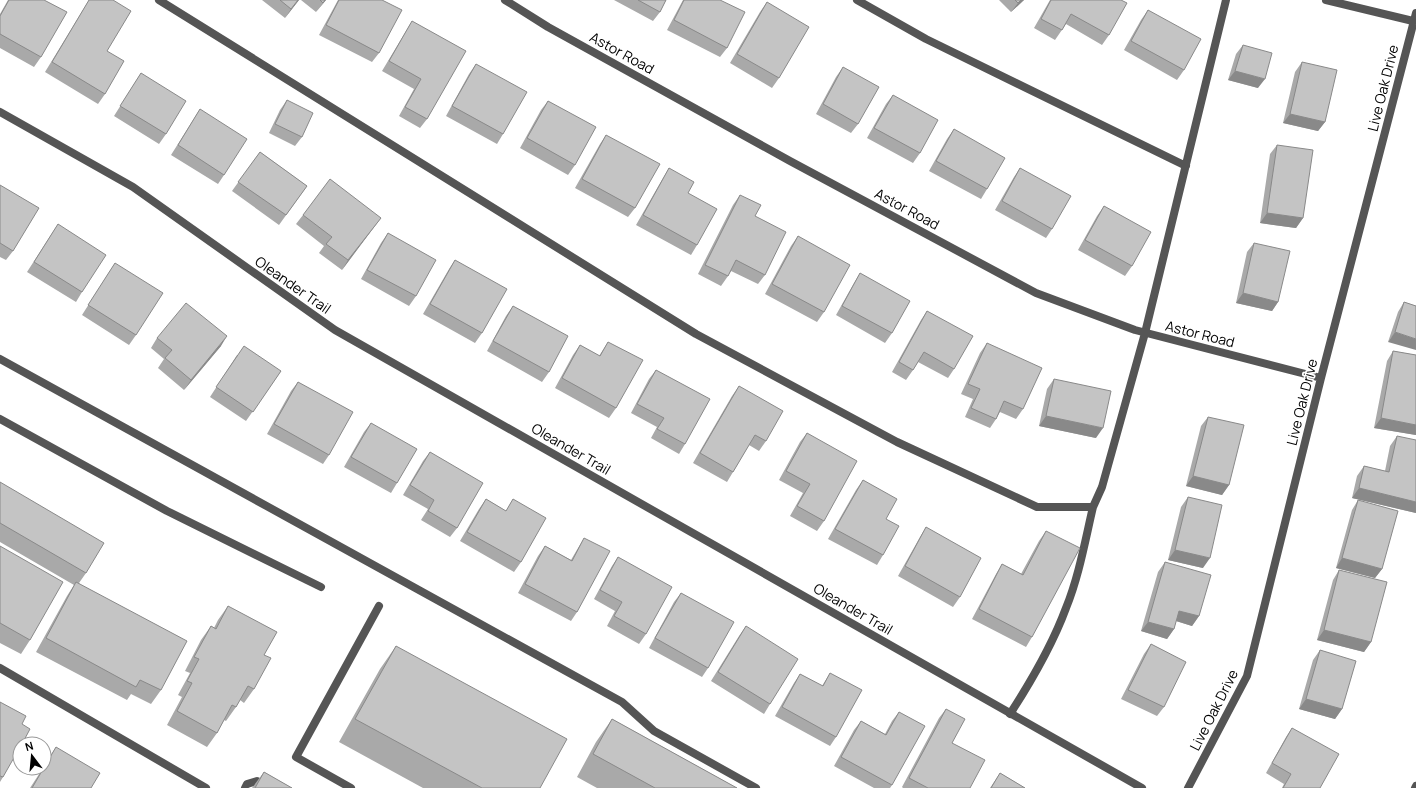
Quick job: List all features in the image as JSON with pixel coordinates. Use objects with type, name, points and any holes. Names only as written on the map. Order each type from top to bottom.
[{"type":"street","points":[[159,0],[703,337],[897,442],[1037,507],[1093,507]]},
{"type":"street","name":"Astor Road","points":[[505,0],[568,39],[1036,293],[1145,333],[1321,378]]},
{"type":"street","points":[[857,0],[926,39],[1186,166]]},
{"type":"street","points":[[1010,714],[1041,662],[1067,607],[1093,507],[1102,487],[1145,333],[1226,0]]},
{"type":"street","points":[[1326,0],[1415,17]]},
{"type":"street","name":"Live Oak Drive","points":[[1188,788],[1247,676],[1321,378],[1415,17]]},
{"type":"street","name":"Oleander Trail","points":[[0,112],[133,187],[335,330],[1142,788]]},
{"type":"street","points":[[0,359],[622,702],[654,731],[756,788]]},
{"type":"street","points":[[0,419],[167,510],[321,588]]},
{"type":"street","points":[[351,788],[296,757],[379,606]]},
{"type":"street","points":[[0,668],[206,788]]},
{"type":"street","points":[[245,788],[247,784],[256,781],[269,788]]},
{"type":"building","points":[[9,0],[44,0],[67,12],[41,57],[0,34],[0,16]]},
{"type":"building","points":[[89,0],[113,0],[131,11],[107,51],[124,61],[105,94],[52,62]]},
{"type":"building","points":[[280,0],[298,0],[291,9]]},
{"type":"building","points":[[339,0],[382,0],[402,10],[379,53],[326,25]]},
{"type":"building","points":[[638,0],[666,0],[660,12]]},
{"type":"building","points":[[684,0],[720,0],[745,12],[727,48],[674,20]]},
{"type":"building","points":[[1051,0],[1121,0],[1127,3],[1109,35],[1071,14],[1062,30],[1041,19]]},
{"type":"building","points":[[767,2],[809,27],[779,78],[737,54]]},
{"type":"building","points":[[1148,10],[1201,39],[1184,70],[1131,41]]},
{"type":"building","points":[[412,21],[466,51],[427,119],[405,107],[421,79],[389,61]]},
{"type":"building","points":[[1243,45],[1272,53],[1265,79],[1235,71]]},
{"type":"building","points":[[1302,62],[1337,70],[1325,122],[1290,114]]},
{"type":"building","points":[[476,64],[527,92],[503,134],[452,106]]},
{"type":"building","points":[[843,67],[879,87],[858,124],[823,104]]},
{"type":"building","points":[[141,73],[186,101],[166,134],[120,106]]},
{"type":"building","points":[[893,95],[938,120],[920,153],[874,128]]},
{"type":"building","points":[[287,100],[313,113],[302,137],[275,124]]},
{"type":"building","points":[[548,101],[596,127],[575,165],[527,138]]},
{"type":"building","points":[[200,109],[247,139],[224,175],[178,145]]},
{"type":"building","points":[[954,129],[1005,158],[987,189],[936,161]]},
{"type":"building","points":[[606,135],[660,164],[635,208],[582,179]]},
{"type":"building","points":[[1277,145],[1313,150],[1303,218],[1267,213]]},
{"type":"building","points":[[260,152],[307,186],[286,215],[238,182]]},
{"type":"building","points":[[669,168],[694,182],[688,193],[717,209],[697,245],[643,215]]},
{"type":"building","points":[[1020,168],[1071,196],[1052,229],[1002,201]]},
{"type":"building","points":[[330,179],[381,218],[348,260],[326,244],[332,237],[303,215]]},
{"type":"building","points":[[0,185],[39,208],[13,251],[0,243]]},
{"type":"building","points":[[740,195],[761,205],[755,216],[786,232],[765,275],[736,260],[728,276],[705,265]]},
{"type":"building","points":[[1104,206],[1151,232],[1132,266],[1085,240]]},
{"type":"building","points":[[58,224],[106,255],[82,292],[34,262]]},
{"type":"building","points":[[388,233],[436,260],[416,296],[367,270]]},
{"type":"building","points":[[798,236],[850,265],[824,312],[772,284]]},
{"type":"building","points":[[1254,243],[1290,251],[1278,302],[1243,293]]},
{"type":"building","points":[[455,260],[507,289],[482,333],[430,304]]},
{"type":"building","points":[[115,263],[163,293],[136,335],[88,305]]},
{"type":"building","points":[[860,273],[910,301],[892,333],[842,306]]},
{"type":"building","points":[[1404,302],[1416,306],[1416,339],[1395,332]]},
{"type":"building","points":[[186,303],[227,336],[191,380],[165,358],[172,350],[157,338]]},
{"type":"building","points":[[513,306],[568,336],[549,372],[493,341]]},
{"type":"building","points":[[927,311],[973,336],[954,369],[924,352],[913,370],[899,362]]},
{"type":"building","points":[[608,342],[643,360],[616,408],[562,378],[580,345],[600,356]]},
{"type":"building","points":[[987,343],[1042,368],[1023,409],[1004,401],[996,419],[971,408],[980,389],[968,384]]},
{"type":"building","points":[[244,346],[281,371],[253,412],[216,387]]},
{"type":"building","points":[[1393,351],[1416,355],[1416,425],[1381,418]]},
{"type":"building","points":[[656,370],[710,399],[685,444],[657,429],[664,418],[637,404]]},
{"type":"building","points":[[1054,379],[1111,391],[1103,428],[1046,416]]},
{"type":"building","points":[[298,382],[353,412],[329,455],[274,424]]},
{"type":"building","points":[[739,386],[783,411],[766,441],[755,435],[733,472],[700,453]]},
{"type":"building","points":[[1208,417],[1244,425],[1229,485],[1193,476]]},
{"type":"building","points":[[371,423],[417,449],[397,483],[351,457]]},
{"type":"building","points":[[807,433],[857,461],[824,521],[797,506],[810,484],[786,471]]},
{"type":"building","points":[[1397,436],[1416,440],[1416,502],[1359,488],[1364,466],[1389,472]]},
{"type":"building","points":[[430,452],[483,483],[457,528],[428,511],[434,500],[410,485]]},
{"type":"building","points":[[863,480],[897,499],[886,519],[899,526],[883,555],[835,529]]},
{"type":"building","points":[[0,482],[104,543],[86,573],[0,523]]},
{"type":"building","points":[[1188,497],[1222,505],[1210,558],[1175,550]]},
{"type":"building","points":[[486,499],[506,511],[513,499],[546,518],[521,562],[467,532]]},
{"type":"building","points":[[1358,500],[1398,511],[1382,569],[1342,558]]},
{"type":"building","points":[[926,527],[981,558],[960,597],[905,566]]},
{"type":"building","points":[[1046,531],[1080,548],[1032,637],[979,609],[1002,564],[1023,575]]},
{"type":"building","points":[[584,538],[610,551],[577,612],[525,584],[545,546],[572,561]]},
{"type":"building","points":[[0,546],[63,582],[30,640],[0,623]]},
{"type":"building","points":[[618,557],[672,587],[646,634],[614,616],[622,602],[600,590]]},
{"type":"building","points":[[1165,562],[1211,575],[1199,616],[1179,611],[1174,629],[1148,622]]},
{"type":"building","points":[[1339,570],[1387,582],[1371,642],[1324,630]]},
{"type":"building","points":[[76,582],[187,641],[161,690],[140,680],[136,687],[46,638]]},
{"type":"building","points":[[681,593],[734,622],[708,668],[655,638]]},
{"type":"building","points":[[228,606],[277,632],[264,655],[271,658],[254,689],[248,686],[236,707],[232,705],[217,733],[177,711],[192,683],[187,681],[199,659],[194,657],[211,626],[216,629]]},
{"type":"building","points":[[746,626],[798,659],[770,704],[718,672]]},
{"type":"building","points":[[1151,644],[1186,662],[1164,707],[1128,690]]},
{"type":"building","points":[[396,646],[567,739],[540,788],[482,788],[355,719]]},
{"type":"building","points":[[1320,650],[1356,661],[1342,709],[1306,699]]},
{"type":"building","points":[[830,673],[862,690],[836,737],[782,707],[800,674],[823,686]]},
{"type":"building","points":[[0,702],[26,716],[22,724],[30,729],[26,736],[12,736],[12,761],[3,777],[0,776]]},
{"type":"building","points":[[946,709],[965,719],[952,743],[985,760],[970,788],[928,788],[909,778]]},
{"type":"building","points":[[899,712],[925,726],[892,785],[841,757],[861,721],[886,735]]},
{"type":"building","points":[[612,719],[737,788],[655,788],[593,754]]},
{"type":"building","points":[[1292,728],[1339,754],[1320,788],[1283,788],[1291,774],[1272,763]]},
{"type":"building","points":[[56,747],[100,773],[91,788],[32,788],[39,776],[52,776],[52,754]]},
{"type":"building","points":[[264,772],[292,788],[255,788]]},
{"type":"building","points":[[1000,773],[1025,788],[991,788]]}]
